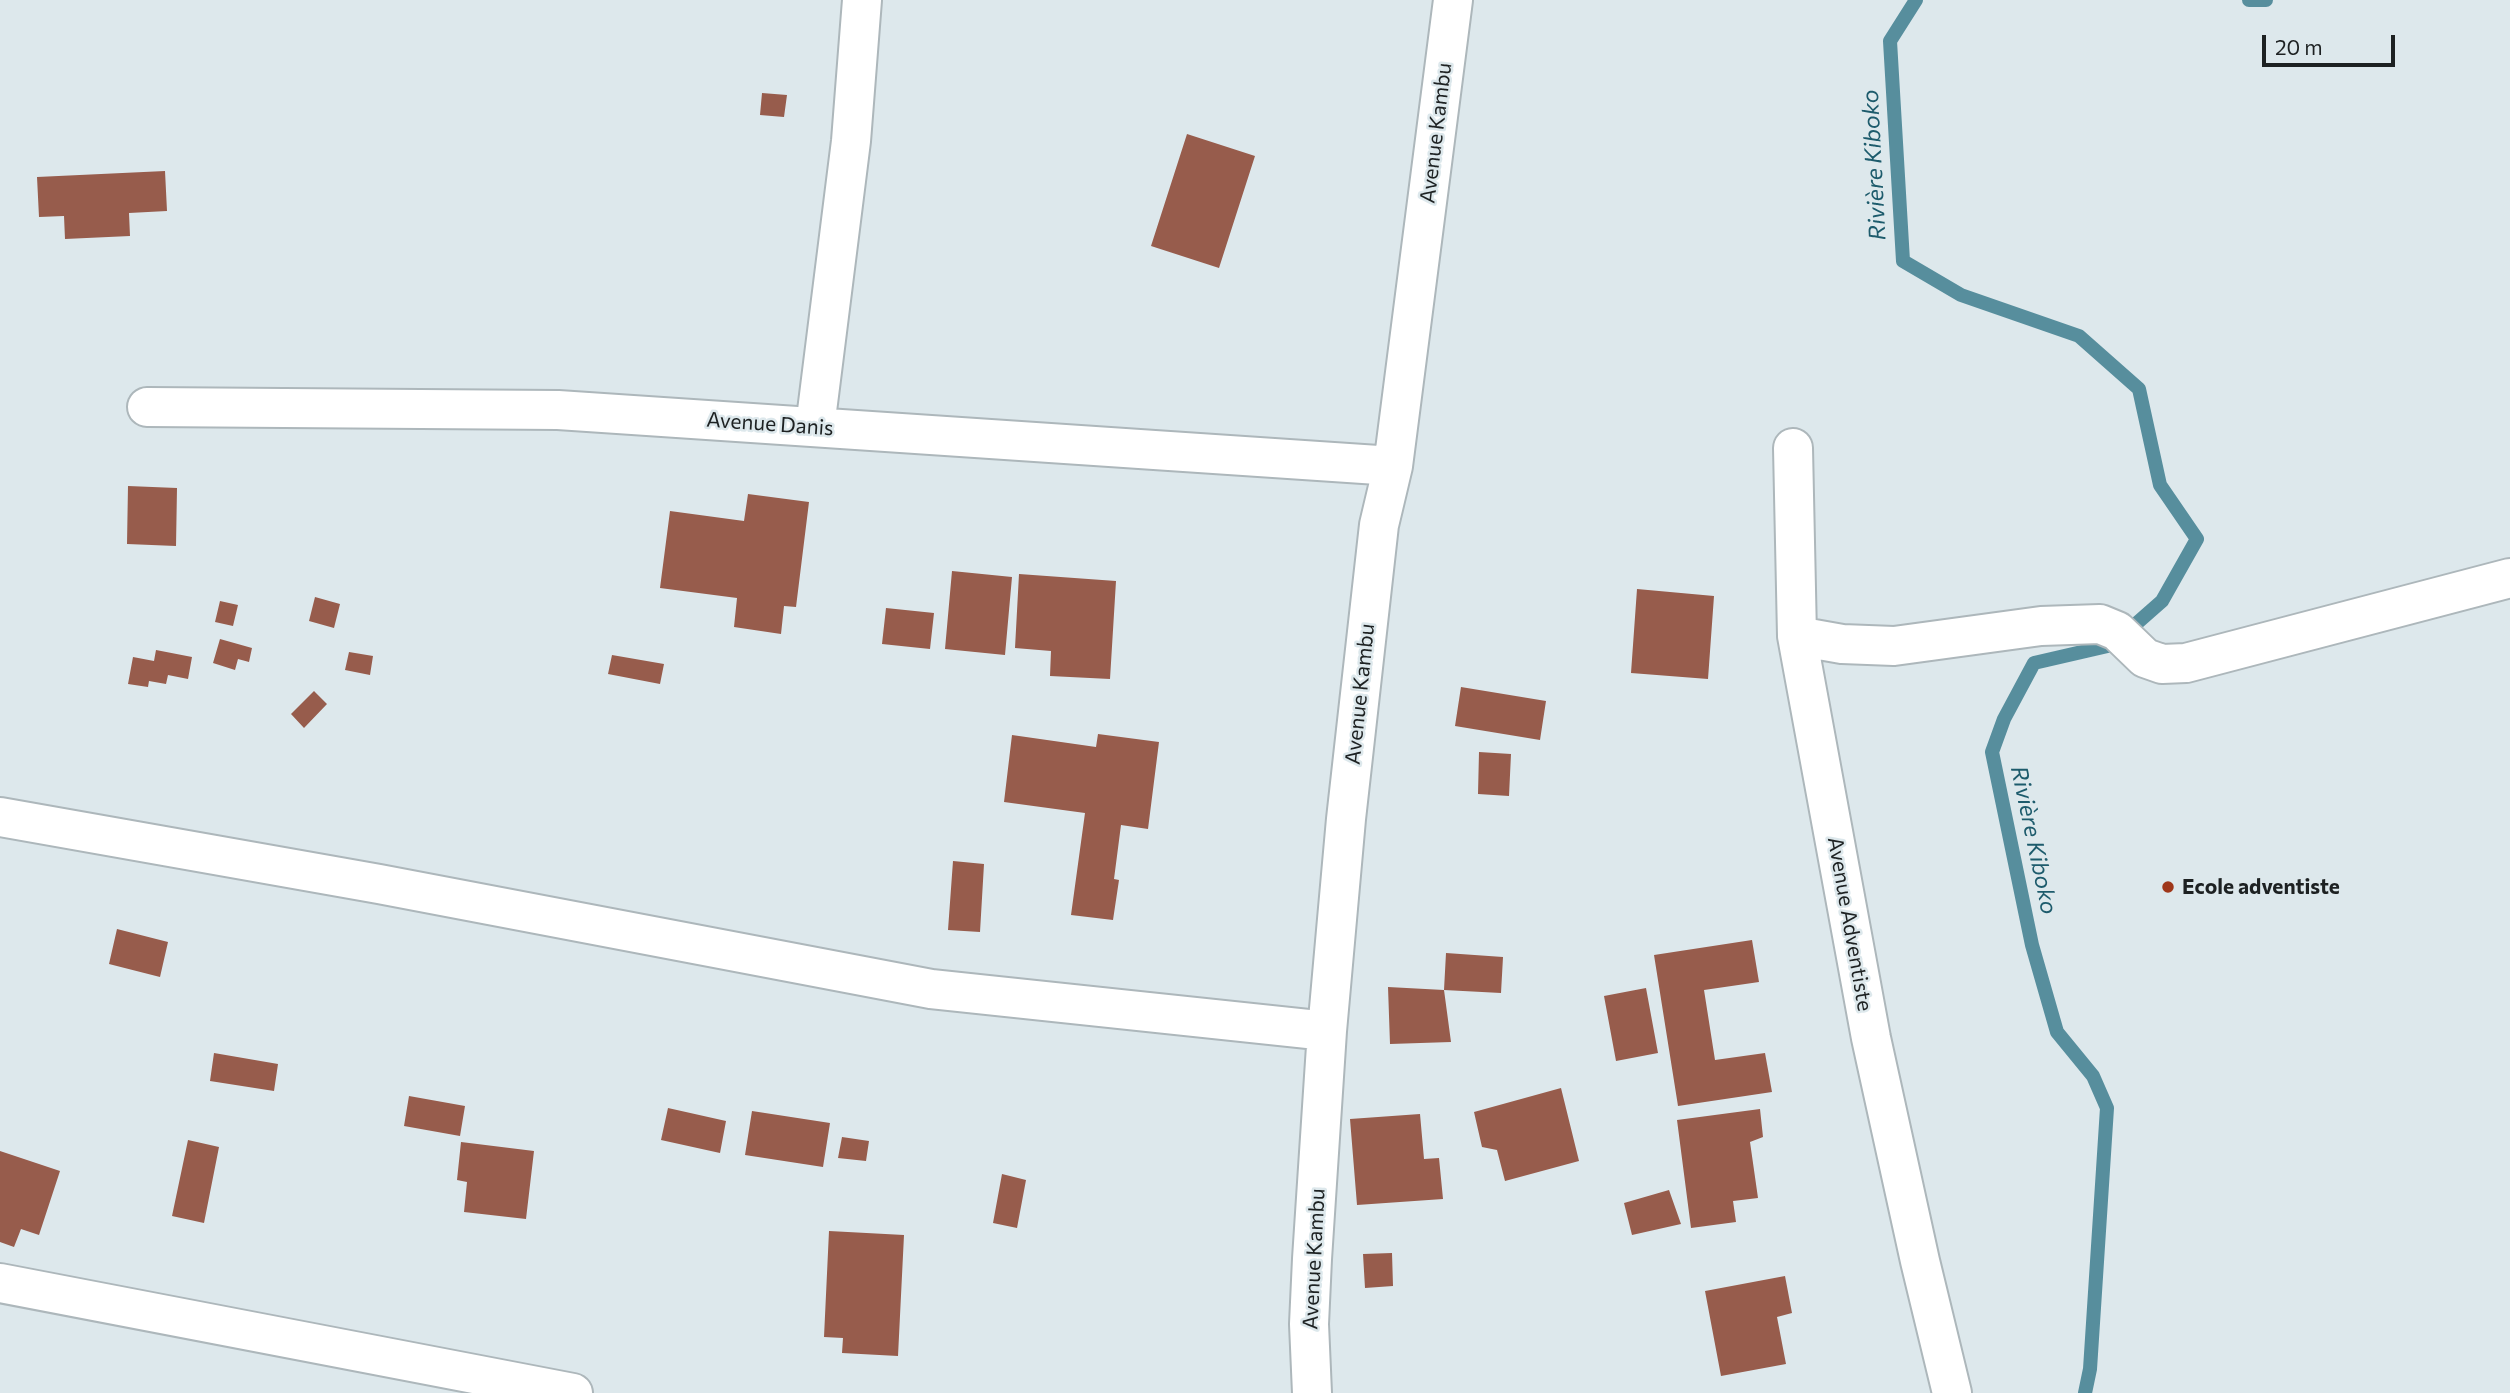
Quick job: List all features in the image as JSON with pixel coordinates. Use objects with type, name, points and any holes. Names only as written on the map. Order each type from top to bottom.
[{"type":"street","points":[[815,427],[851,141],[862,0]]},
{"type":"street","name":"Avenue Kambu","points":[[1312,1393],[1309,1324],[1312,1259],[1327,1031],[1346,819],[1379,525],[1393,466],[1453,0]]},
{"type":"street","name":"Avenue Danis","points":[[147,407],[558,410],[1393,466]]},
{"type":"street","name":"Avenue Adventiste","points":[[1793,448],[1797,636],[1871,1038],[1952,1393]]},
{"type":"street","points":[[1797,636],[1842,644],[1894,646],[2041,626],[2100,624],[2122,636],[2145,658],[2162,664],[2186,663],[2510,578]]},
{"type":"street","points":[[0,817],[393,887],[931,989],[1327,1031]]},
{"type":"street","points":[[0,1283],[573,1393]]},
{"type":"building","points":[[762,93],[787,95],[784,117],[760,115]]},
{"type":"building","points":[[1187,134],[1255,156],[1219,268],[1151,246]]},
{"type":"building","points":[[165,171],[167,211],[129,213],[130,236],[65,239],[64,216],[39,217],[37,177]]},
{"type":"building","points":[[128,486],[177,488],[176,546],[127,544]]},
{"type":"building","points":[[748,494],[809,502],[796,607],[784,606],[781,634],[734,627],[737,598],[660,588],[670,511],[744,521]]},
{"type":"building","points":[[952,571],[1012,577],[1005,655],[945,649]]},
{"type":"building","points":[[1019,574],[1116,581],[1110,679],[1050,676],[1051,651],[1015,648]]},
{"type":"building","points":[[1637,589],[1714,596],[1708,679],[1631,673]]},
{"type":"building","points":[[315,597],[340,604],[334,628],[309,621]]},
{"type":"building","points":[[220,601],[238,605],[233,626],[215,622]]},
{"type":"building","points":[[886,608],[934,613],[930,649],[882,644]]},
{"type":"building","points":[[220,639],[252,648],[249,662],[238,659],[235,670],[213,663]]},
{"type":"building","points":[[156,650],[192,657],[188,679],[168,675],[166,684],[149,681],[148,687],[128,684],[133,657],[154,661]]},
{"type":"building","points":[[349,652],[373,656],[370,675],[345,670]]},
{"type":"building","points":[[612,655],[664,664],[660,684],[608,674]]},
{"type":"building","points":[[1461,687],[1546,701],[1540,740],[1455,726]]},
{"type":"building","points":[[314,691],[327,704],[304,728],[291,714]]},
{"type":"building","points":[[1098,734],[1159,742],[1148,829],[1121,825],[1114,879],[1119,880],[1113,920],[1071,915],[1085,813],[1004,802],[1012,735],[1096,747]]},
{"type":"building","points":[[1479,752],[1511,754],[1509,796],[1478,794]]},
{"type":"building","points":[[953,861],[984,864],[980,932],[948,930]]},
{"type":"building","points":[[117,929],[168,942],[160,977],[109,964]]},
{"type":"building","points":[[1752,940],[1759,982],[1704,990],[1715,1060],[1765,1053],[1772,1092],[1678,1106],[1654,955]]},
{"type":"building","points":[[1446,953],[1503,957],[1501,993],[1444,990]]},
{"type":"building","points":[[1388,987],[1444,990],[1451,1042],[1390,1044]]},
{"type":"building","points":[[1646,988],[1658,1053],[1616,1061],[1604,996]]},
{"type":"building","points":[[214,1053],[278,1064],[274,1091],[210,1081]]},
{"type":"building","points":[[1561,1088],[1579,1161],[1505,1181],[1497,1150],[1482,1147],[1474,1112]]},
{"type":"building","points":[[409,1096],[465,1106],[460,1136],[404,1126]]},
{"type":"building","points":[[668,1108],[726,1121],[720,1153],[661,1140]]},
{"type":"building","points":[[1760,1109],[1763,1137],[1750,1142],[1758,1198],[1733,1201],[1736,1222],[1691,1228],[1677,1120]]},
{"type":"building","points":[[752,1111],[830,1123],[823,1167],[745,1155]]},
{"type":"building","points":[[1420,1114],[1424,1159],[1439,1158],[1443,1199],[1357,1205],[1350,1119]]},
{"type":"building","points":[[842,1137],[869,1141],[866,1161],[838,1158]]},
{"type":"building","points":[[188,1140],[219,1147],[204,1223],[172,1216]]},
{"type":"building","points":[[461,1142],[534,1151],[526,1219],[464,1212],[467,1182],[457,1180]]},
{"type":"building","points":[[0,1151],[60,1171],[39,1235],[21,1229],[14,1247],[0,1242]]},
{"type":"building","points":[[1002,1174],[1026,1180],[1017,1228],[993,1223]]},
{"type":"building","points":[[1669,1190],[1681,1224],[1632,1235],[1624,1203]]},
{"type":"building","points":[[829,1231],[904,1235],[898,1356],[842,1353],[843,1338],[824,1337]]},
{"type":"building","points":[[1392,1253],[1393,1286],[1365,1288],[1363,1254]]},
{"type":"building","points":[[1785,1276],[1792,1313],[1777,1317],[1786,1364],[1721,1376],[1705,1291]]},
{"type":"waterway","name":"Rivière Kiboko","points":[[1916,0],[1890,41],[1903,261],[1961,295],[2079,336],[2139,389],[2160,485],[2197,539],[2162,601],[2112,645],[2034,663],[2004,719],[1992,752],[2032,945],[2057,1032],[2093,1076],[2107,1108],[2090,1369],[2085,1393]]},
{"type":"waterway","name":"Rivière Kiboko","points":[[2249,0],[2266,0]]},
{"type":"place","name":"Ecole adventiste","points":[[2168,887]]}]
